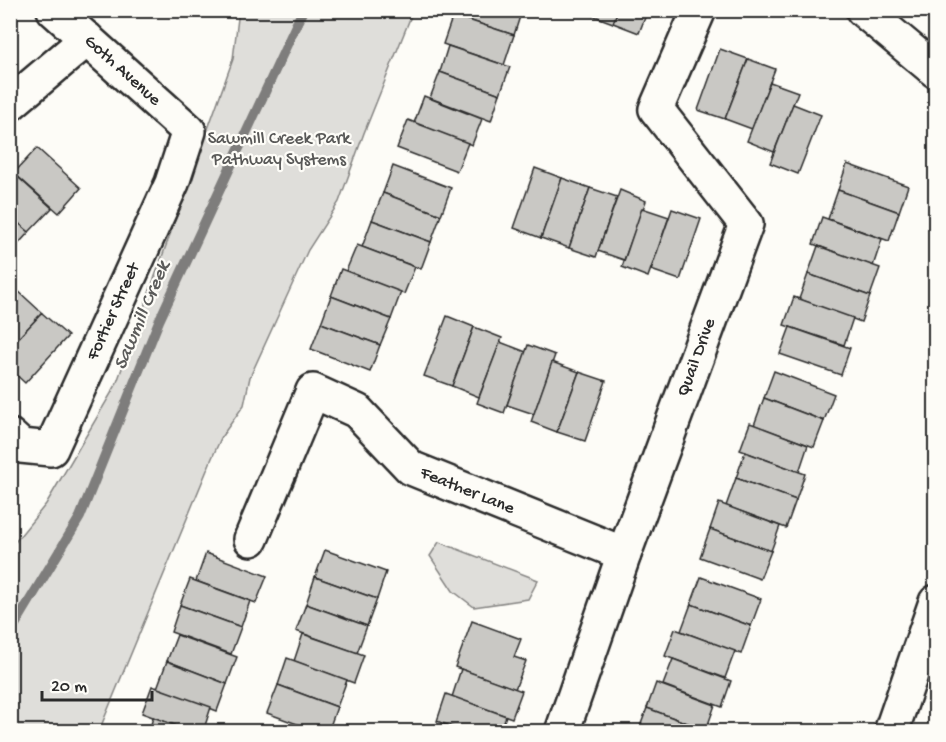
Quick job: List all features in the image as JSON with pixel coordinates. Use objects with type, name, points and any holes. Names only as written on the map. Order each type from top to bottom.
[{"type":"street","name":"Goth Avenue","points":[[54,10],[189,131]]},
{"type":"street","name":"Quail Drive","points":[[562,732],[624,554],[746,224],[656,109],[699,10]]},
{"type":"street","points":[[863,10],[936,71]]},
{"type":"street","points":[[10,104],[87,39]]},
{"type":"street","name":"Fortier Street","points":[[10,436],[21,446],[51,449],[172,183],[189,131]]},
{"type":"street","name":"Feather Lane","points":[[251,539],[313,391],[357,411],[411,468],[624,554]]},
{"type":"street","points":[[891,732],[936,602]]},
{"type":"green space","name":"Sawmill Creek Park Pathway Systems","points":[[239,10],[413,11],[339,202],[308,250],[250,377],[244,405],[222,436],[212,458],[99,731],[11,732],[11,547],[46,504],[116,385],[233,59]]},
{"type":"green space","points":[[439,542],[538,580],[528,599],[474,607],[453,591],[430,556]]},
{"type":"building","points":[[454,10],[522,10],[514,35],[453,15]]},
{"type":"building","points":[[587,10],[618,10],[613,23],[586,13]]},
{"type":"building","points":[[618,10],[648,10],[639,33],[613,23]]},
{"type":"building","points":[[453,15],[514,35],[504,65],[443,44]]},
{"type":"building","points":[[448,46],[510,67],[500,94],[440,72]]},
{"type":"building","points":[[720,49],[748,59],[725,119],[698,110]]},
{"type":"building","points":[[748,59],[775,69],[752,129],[725,119]]},
{"type":"building","points":[[440,72],[500,94],[491,121],[430,98]]},
{"type":"building","points":[[770,82],[798,92],[774,152],[747,141]]},
{"type":"building","points":[[424,96],[482,119],[472,145],[414,123]]},
{"type":"building","points":[[793,104],[821,115],[798,174],[770,163]]},
{"type":"building","points":[[408,120],[468,143],[457,171],[397,148]]},
{"type":"building","points":[[37,148],[81,188],[59,213],[14,173]]},
{"type":"building","points":[[847,164],[908,186],[899,212],[838,190]]},
{"type":"building","points":[[393,166],[451,188],[441,215],[383,193]]},
{"type":"building","points":[[535,168],[562,178],[541,238],[514,228]]},
{"type":"building","points":[[10,170],[52,208],[29,232],[10,216]]},
{"type":"building","points":[[562,178],[590,188],[569,248],[541,238]]},
{"type":"building","points":[[590,188],[617,197],[596,257],[569,248]]},
{"type":"building","points":[[620,190],[646,201],[624,260],[598,251]]},
{"type":"building","points":[[838,190],[899,212],[889,241],[828,219]]},
{"type":"building","points":[[383,193],[441,215],[431,242],[372,220]]},
{"type":"building","points":[[642,208],[669,217],[648,277],[622,267]]},
{"type":"building","points":[[672,209],[701,219],[680,280],[651,270]]},
{"type":"building","points":[[10,216],[29,232],[10,253]]},
{"type":"building","points":[[822,217],[882,239],[873,266],[813,244]]},
{"type":"building","points":[[372,220],[431,242],[421,269],[362,247]]},
{"type":"building","points":[[357,245],[415,267],[404,294],[346,271]]},
{"type":"building","points":[[818,246],[880,268],[870,296],[808,274]]},
{"type":"building","points":[[341,269],[401,292],[391,319],[331,296]]},
{"type":"building","points":[[808,274],[870,296],[861,322],[799,299]]},
{"type":"building","points":[[16,289],[42,313],[10,347],[10,294]]},
{"type":"building","points":[[331,296],[391,319],[380,345],[321,323]]},
{"type":"building","points":[[794,297],[853,318],[844,345],[784,325]]},
{"type":"building","points":[[42,313],[68,336],[25,383],[10,369],[10,347]]},
{"type":"building","points":[[447,316],[474,327],[452,386],[424,376]]},
{"type":"building","points":[[321,323],[380,345],[370,372],[311,349]]},
{"type":"building","points":[[474,327],[502,338],[479,397],[452,386]]},
{"type":"building","points":[[790,327],[850,348],[841,375],[780,354]]},
{"type":"building","points":[[500,342],[526,352],[504,413],[477,403]]},
{"type":"building","points":[[528,345],[555,355],[534,414],[507,405]]},
{"type":"building","points":[[552,362],[579,372],[557,432],[531,422]]},
{"type":"building","points":[[774,371],[834,394],[824,421],[764,398]]},
{"type":"building","points":[[579,372],[606,381],[585,441],[557,432]]},
{"type":"building","points":[[764,398],[824,421],[814,447],[754,425]]},
{"type":"building","points":[[750,423],[808,445],[799,472],[740,450]]},
{"type":"building","points":[[745,452],[805,474],[796,500],[736,478]]},
{"type":"building","points":[[736,478],[796,500],[786,528],[726,506]]},
{"type":"building","points":[[719,503],[780,526],[771,551],[710,529]]},
{"type":"building","points":[[710,529],[771,551],[760,579],[700,557]]},
{"type":"building","points":[[325,550],[386,572],[377,599],[315,577]]},
{"type":"building","points":[[206,553],[267,576],[256,603],[196,581]]},
{"type":"building","points":[[315,577],[377,599],[367,626],[306,604]]},
{"type":"building","points":[[701,577],[761,599],[751,626],[691,604]]},
{"type":"building","points":[[190,579],[250,601],[241,627],[180,605]]},
{"type":"building","points":[[306,604],[367,626],[357,653],[296,631]]},
{"type":"building","points":[[691,604],[751,626],[741,654],[681,631]]},
{"type":"building","points":[[180,605],[241,627],[231,654],[171,632]]},
{"type":"building","points":[[472,621],[521,639],[514,657],[526,661],[515,689],[455,667]]},
{"type":"building","points":[[675,629],[735,651],[725,678],[665,656]]},
{"type":"building","points":[[303,634],[364,655],[354,683],[294,661]]},
{"type":"building","points":[[177,635],[237,657],[227,684],[167,661]]},
{"type":"building","points":[[287,658],[347,680],[337,707],[278,685]]},
{"type":"building","points":[[673,659],[731,681],[722,707],[663,685]]},
{"type":"building","points":[[167,661],[227,684],[217,711],[157,688]]},
{"type":"building","points":[[461,669],[522,691],[512,718],[452,697]]},
{"type":"building","points":[[656,683],[715,705],[706,730],[647,708]]},
{"type":"building","points":[[278,685],[337,707],[328,732],[319,732],[267,713]]},
{"type":"building","points":[[152,686],[211,707],[203,732],[193,732],[142,713]]},
{"type":"building","points":[[446,694],[506,716],[500,732],[464,732],[437,721]]},
{"type":"building","points":[[647,708],[706,730],[705,732],[638,732]]},
{"type":"building","points":[[153,717],[193,732],[149,732]]},
{"type":"building","points":[[441,723],[464,732],[438,732]]},
{"type":"waterway","name":"Sawmill Creek","points":[[10,633],[80,517],[159,321],[303,10]]}]
